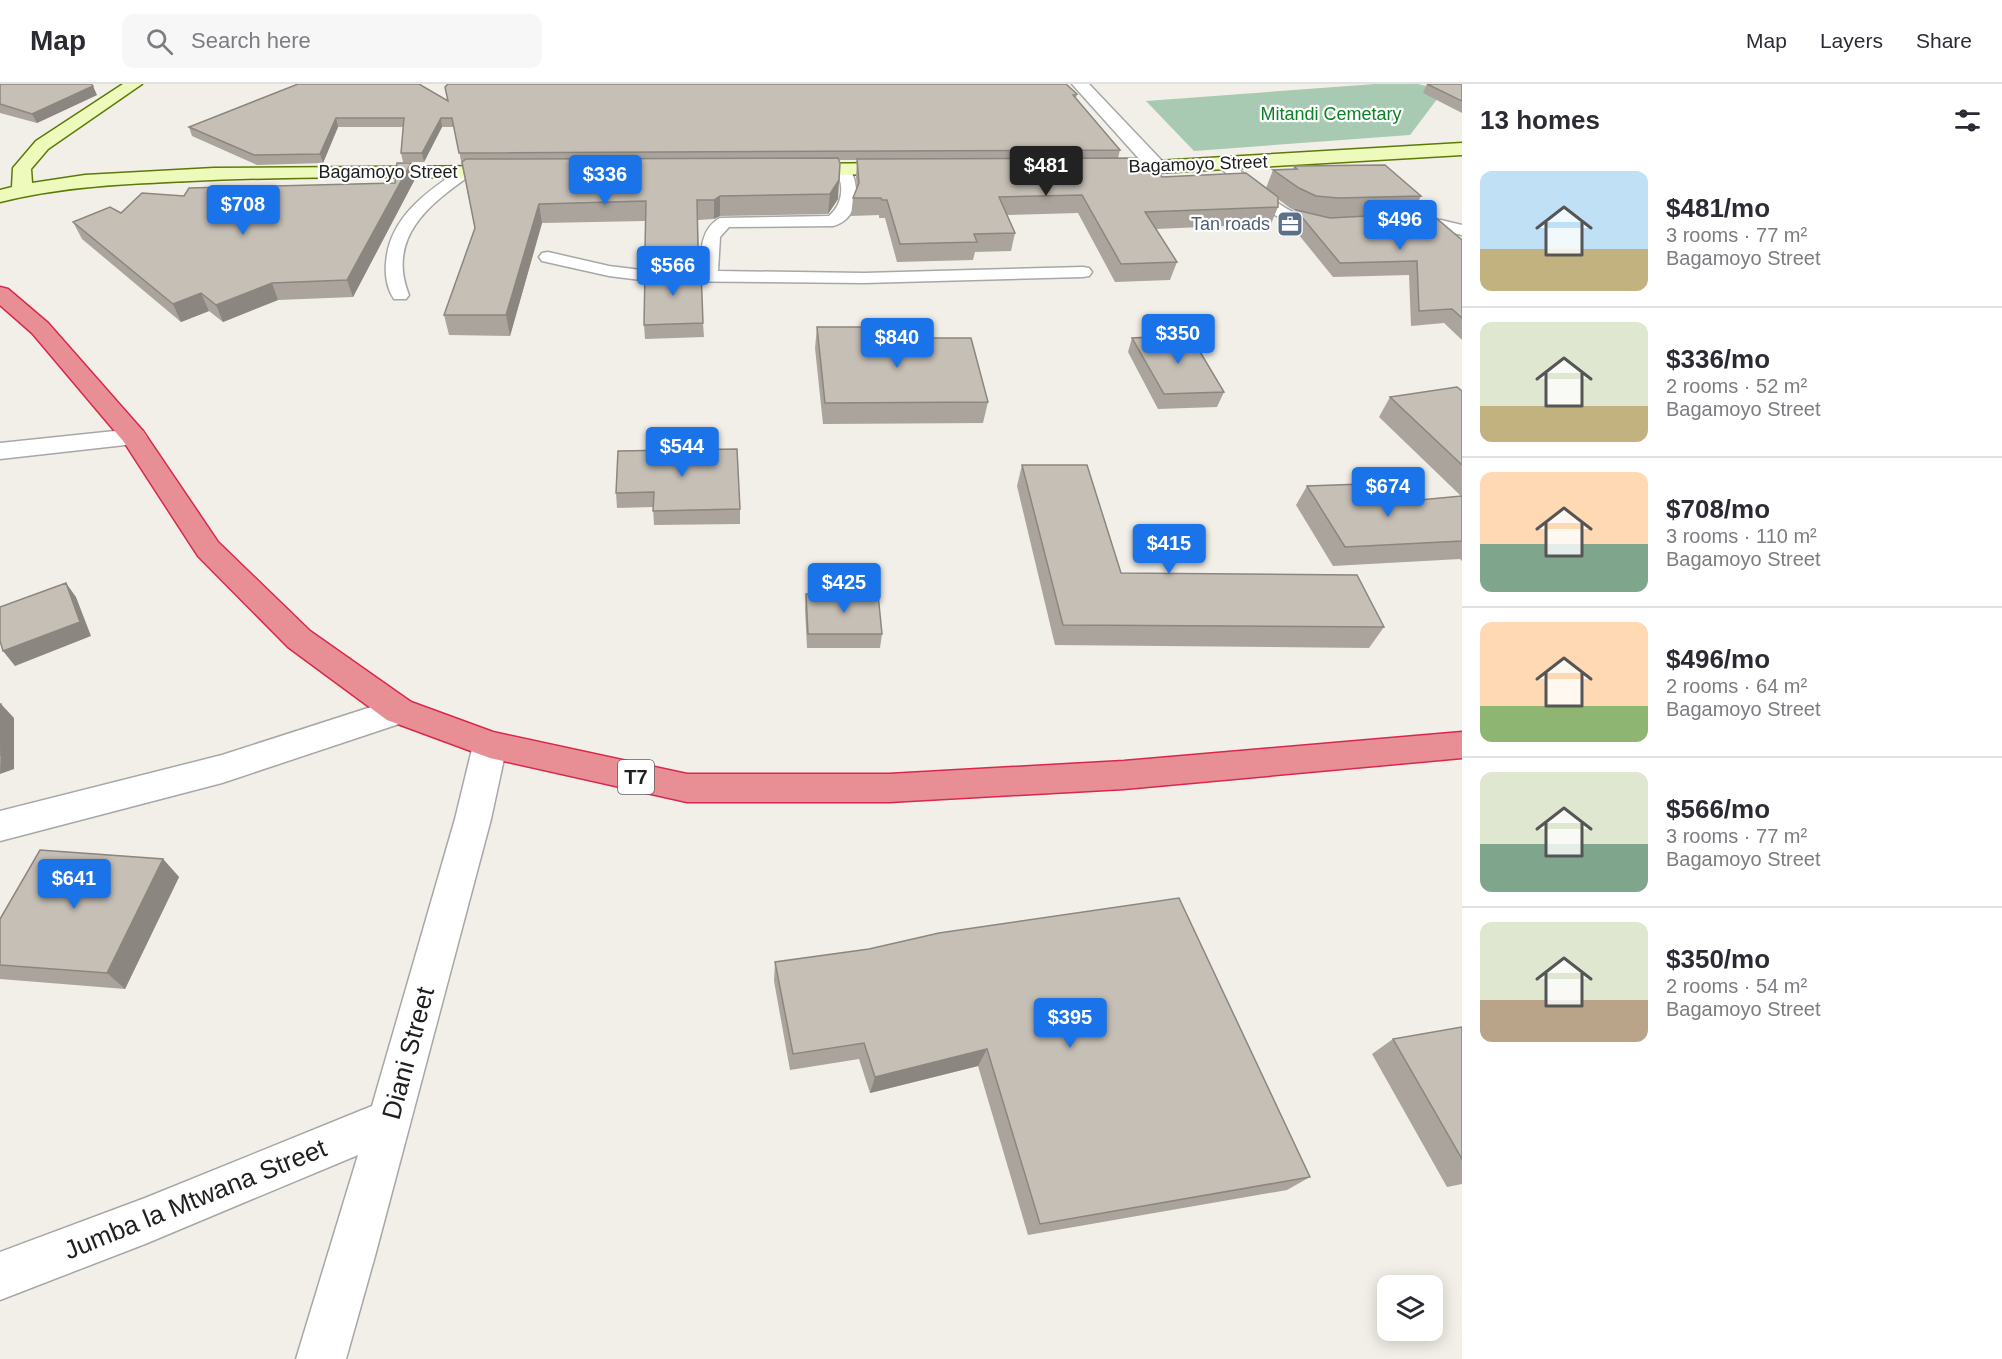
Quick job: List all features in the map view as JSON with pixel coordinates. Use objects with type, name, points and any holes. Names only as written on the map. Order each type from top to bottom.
[{"type":"highway","name":"T7","points":[[0,294],[40,328],[134,437],[208,549],[299,639],[399,711],[490,745],[687,789],[888,788],[1124,775],[1462,745]]},
{"type":"main road","points":[[22,190],[22,168],[42,144],[134,84]]},
{"type":"main road","name":"Bagamoyo Street","points":[[1087,168],[1225,164],[1459,151]]},
{"type":"main road","points":[[773,170],[925,169]]},
{"type":"main road","name":"Bagamoyo Street","points":[[0,196],[70,182],[203,174],[525,172]]},
{"type":"street","points":[[1080,84],[1157,167]]},
{"type":"street","points":[[0,451],[134,437]]},
{"type":"street","points":[[0,826],[222,769],[399,711]]},
{"type":"street","name":"Diani Street","points":[[321,1359],[476,809],[490,745]]},
{"type":"street","name":"Jumba la Mtwana Street","points":[[0,1276],[145,1221],[390,1120]]},
{"type":"lane","points":[[1225,164],[1260,197],[1292,218],[1324,225],[1345,224]]},
{"type":"lane","points":[[709,276],[712,234],[718,225],[726,222],[833,221],[844,211],[849,200],[848,175],[843,169]]},
{"type":"lane","points":[[400,295],[397,288],[394,256],[401,233],[421,206],[466,172]]},
{"type":"lane","points":[[1388,222],[1441,225],[1462,230]]},
{"type":"lane","points":[[548,257],[609,271],[649,276],[864,278],[1083,272]]},
{"type":"green space","name":"Mitandi Cemetary","points":[[1375,84],[1418,84],[1444,90],[1410,135],[1194,151],[1146,101]]},
{"type":"building","points":[[0,84],[91,84],[93,86],[32,114],[0,104]]},
{"type":"building","points":[[298,84],[419,84],[448,101],[445,87],[448,84],[1066,84],[1077,94],[1073,95],[1120,150],[459,153],[452,118],[441,118],[422,153],[401,153],[404,118],[336,118],[320,154],[254,155],[189,127]]},
{"type":"building","points":[[1427,84],[1462,84],[1462,101]]},
{"type":"building","points":[[838,158],[839,180],[830,194],[720,196],[714,200],[697,200],[698,249],[645,248],[646,201],[539,204],[506,315],[444,315],[475,228],[462,162],[466,159]]},
{"type":"building","points":[[1136,158],[1145,168],[1155,168],[1162,177],[1246,173],[1278,197],[1278,207],[1145,212],[1177,262],[1121,264],[1082,195],[999,197],[1015,233],[974,234],[977,242],[900,244],[887,200],[853,198],[859,183],[857,159]]},
{"type":"building","points":[[397,163],[411,163],[347,280],[272,283],[216,305],[201,293],[173,304],[73,222],[110,207],[121,213],[142,193],[184,196],[189,188],[395,183]]},
{"type":"building","points":[[1385,165],[1421,196],[1338,198],[1316,196],[1299,188],[1273,170],[1297,169],[1294,166]]},
{"type":"building","points":[[1296,210],[1330,218],[1385,215],[1436,218],[1462,240],[1462,318],[1452,309],[1419,311],[1417,261],[1340,263]]},
{"type":"building","points":[[645,269],[701,270],[703,323],[644,325]]},
{"type":"building","points":[[817,327],[866,327],[868,338],[971,338],[988,402],[825,403]]},
{"type":"building","points":[[1190,335],[1224,392],[1164,394],[1132,338]]},
{"type":"building","points":[[1457,387],[1462,391],[1462,465],[1390,397]]},
{"type":"building","points":[[737,449],[740,509],[653,511],[654,492],[616,493],[618,451]]},
{"type":"building","points":[[1022,465],[1087,465],[1121,573],[1357,575],[1384,627],[1063,625]]},
{"type":"building","points":[[1362,484],[1376,504],[1462,496],[1462,541],[1345,547],[1307,486]]},
{"type":"building","points":[[66,583],[80,622],[3,651],[0,641],[0,607]]},
{"type":"building","points":[[806,594],[878,594],[882,634],[808,634]]},
{"type":"building","points":[[0,704],[1,704],[0,756]]},
{"type":"building","points":[[40,850],[163,859],[107,973],[0,965],[0,919]]},
{"type":"building","points":[[1179,898],[1310,1177],[1040,1224],[987,1049],[875,1077],[864,1043],[793,1054],[775,962],[869,949],[939,933]]},
{"type":"building","points":[[1462,1027],[1462,1159],[1393,1039]]},
{"type":"place","name":"Tan roads","points":[[1290,224]]}]
